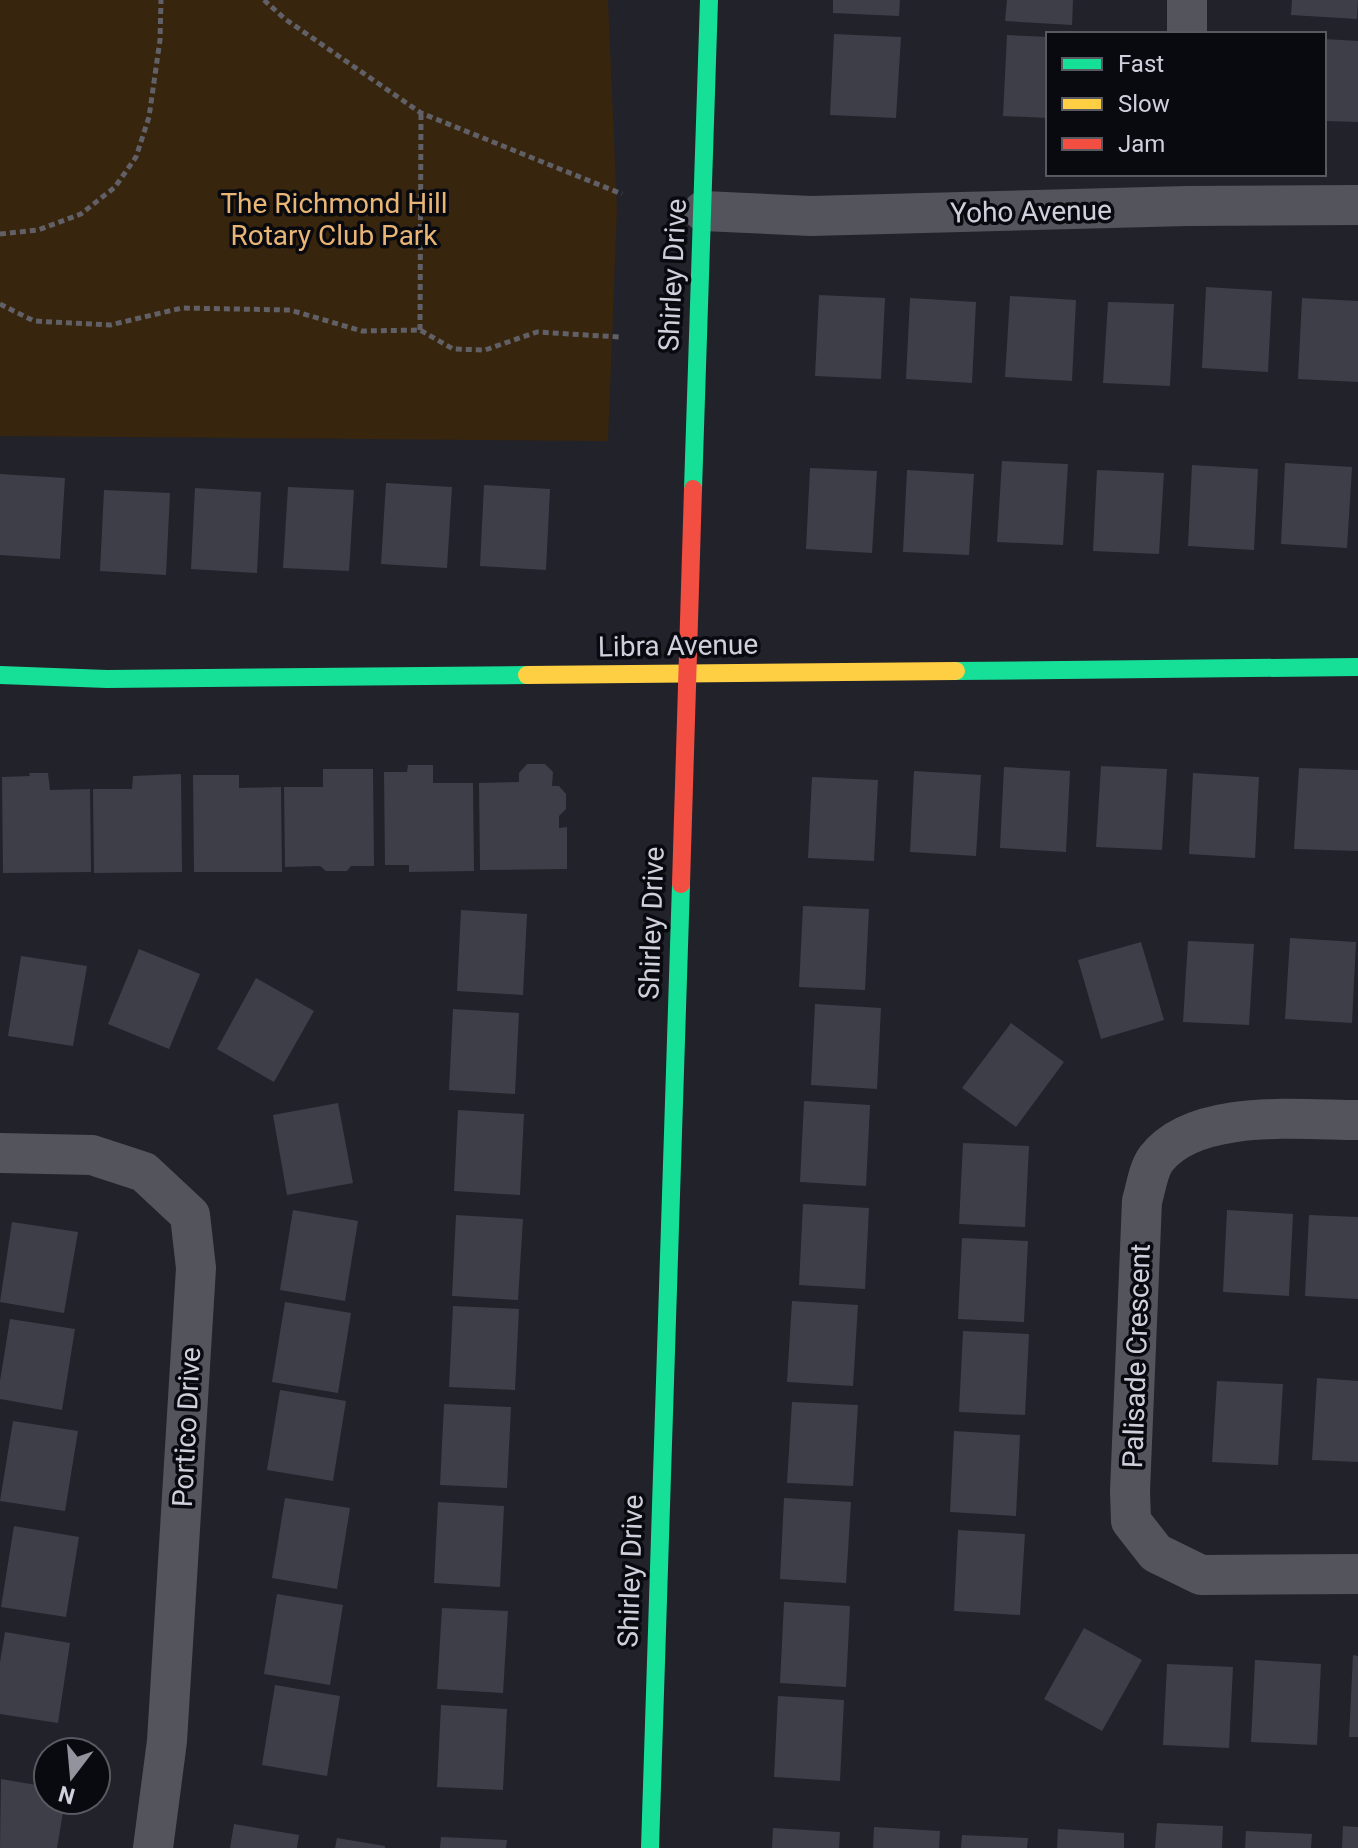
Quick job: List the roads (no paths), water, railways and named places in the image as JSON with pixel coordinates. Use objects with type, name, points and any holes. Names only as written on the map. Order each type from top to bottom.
[{"type":"street","name":"Shirley Drive","points":[[650,1848],[709,0]]},
{"type":"street","points":[[1187,0],[1187,32]]},
{"type":"street","name":"Yoho Avenue","points":[[703,211],[811,216],[1187,190],[1358,205]]},
{"type":"street","name":"Libra Avenue","points":[[0,675],[122,679],[1358,667]]},
{"type":"street","name":"Palisade Crescent","points":[[1358,1120],[1257,1120],[1206,1127],[1175,1140],[1154,1161],[1142,1201],[1130,1491],[1131,1521],[1156,1553],[1201,1575],[1358,1574]]},
{"type":"street","name":"Portico Drive","points":[[0,1153],[92,1155],[144,1172],[190,1215],[196,1268],[167,1741],[153,1848]]},
{"type":"park label","name":"The Richmond Hill Rotary Club Park","points":[[334,219]]}]
